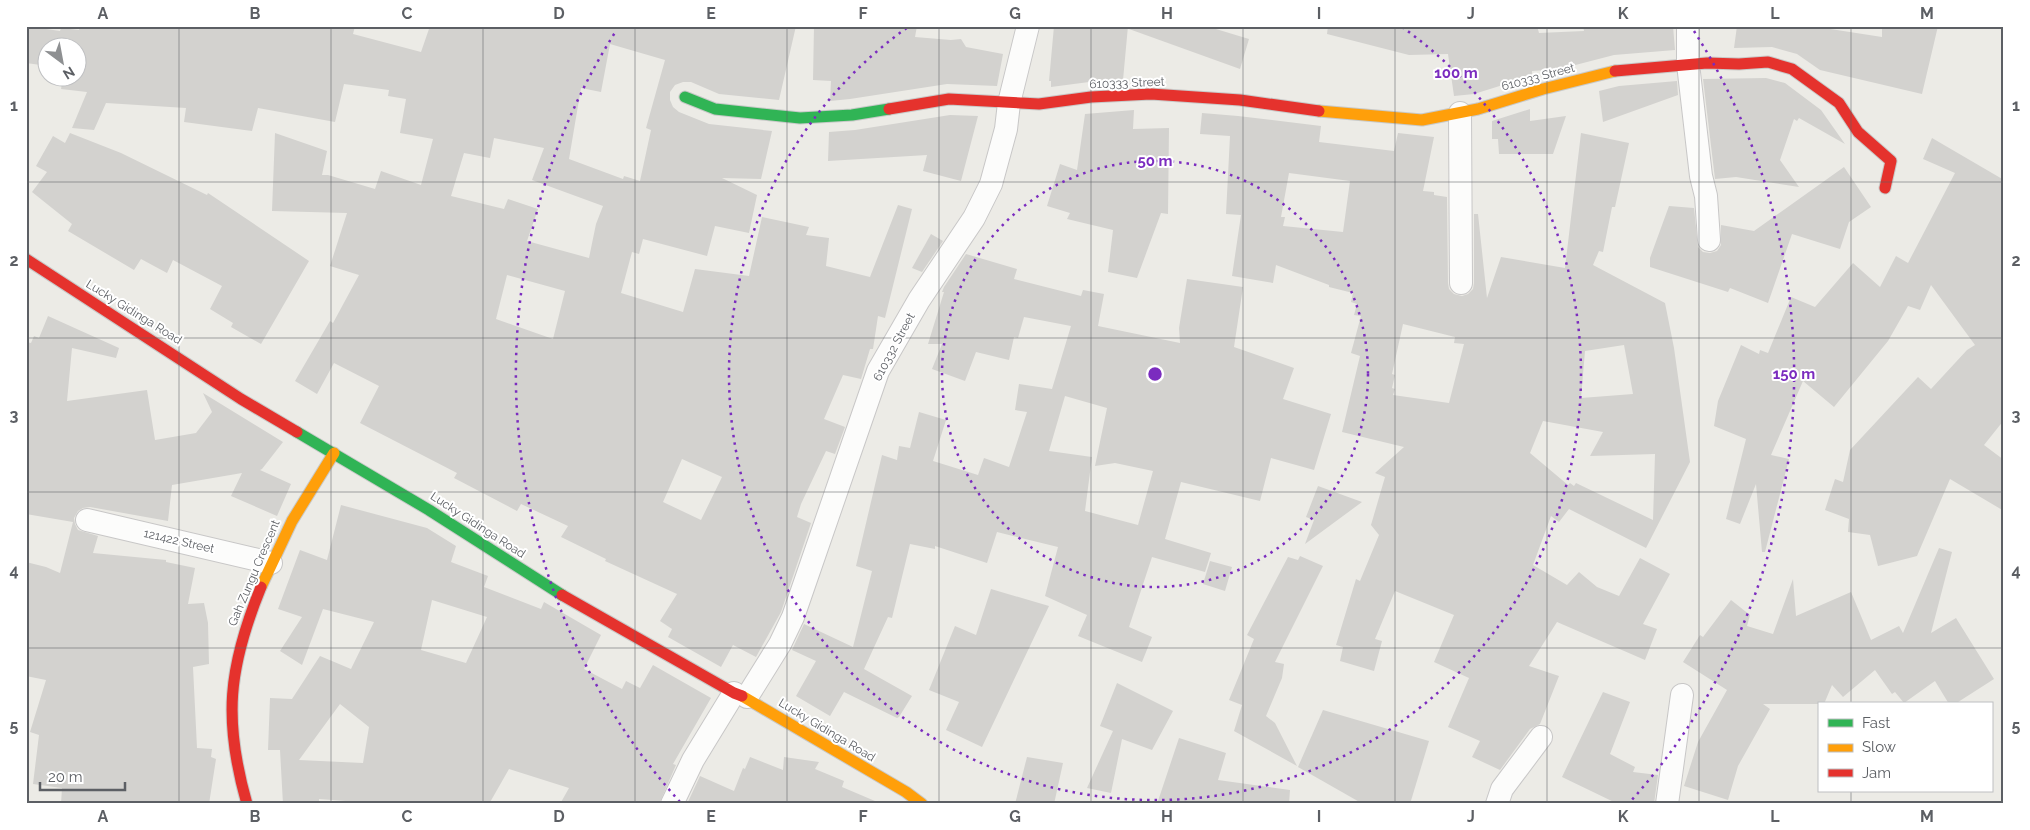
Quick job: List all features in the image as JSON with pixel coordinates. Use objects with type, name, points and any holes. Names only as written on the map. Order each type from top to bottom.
[{"type":"street","name":"610332 Street","points":[[672,804],[693,760],[780,644],[793,617],[878,371],[919,300],[974,218],[991,184],[1006,129],[1009,103],[1028,26]]},
{"type":"street","points":[[1688,26],[1688,64],[1701,176],[1706,196],[1709,240]]},
{"type":"street","name":"610333 Street","points":[[684,97],[715,109],[800,118],[852,115],[949,99],[1039,104],[1091,97],[1151,94],[1240,100],[1292,108],[1422,120],[1460,113],[1543,89],[1616,71],[1688,64],[1768,62],[1792,69],[1839,103],[1858,132],[1892,161],[1885,188]]},
{"type":"street","points":[[1460,113],[1461,283]]},
{"type":"street","name":"Lucky Gidinga Road","points":[[26,259],[241,399],[429,510],[560,594],[740,695],[906,792],[922,804]]},
{"type":"street","name":"Gah Zungu Crescent","points":[[247,804],[238,774],[233,737],[232,709],[236,663],[244,629],[271,563],[294,516],[334,453]]},
{"type":"street","name":"121422 Street","points":[[87,520],[271,563]]},
{"type":"street","points":[[1667,804],[1682,695]]},
{"type":"street","points":[[1497,804],[1502,789],[1541,736]]},
{"type":"building","points":[[26,26],[60,31],[61,28],[79,30],[80,26],[355,26],[353,34],[421,52],[430,26],[796,26],[779,100],[719,94],[691,82],[675,85],[670,92],[670,100],[673,107],[679,112],[709,124],[772,131],[761,179],[722,178],[757,195],[749,233],[715,226],[707,256],[643,239],[639,254],[632,252],[621,293],[683,312],[695,269],[749,276],[762,217],[809,227],[806,235],[829,238],[826,266],[870,277],[898,205],[912,209],[885,318],[878,316],[873,349],[870,349],[861,379],[843,375],[824,419],[845,427],[835,454],[826,451],[801,504],[797,517],[811,523],[781,612],[756,657],[733,645],[721,667],[668,637],[672,629],[660,621],[677,594],[605,561],[606,559],[561,537],[568,526],[521,504],[517,511],[454,478],[457,473],[360,423],[379,386],[334,363],[317,394],[295,381],[330,321],[333,323],[359,275],[330,266],[347,213],[272,211],[275,133],[327,151],[322,175],[328,175],[375,189],[381,171],[421,185],[433,139],[400,133],[406,99],[388,96],[389,90],[344,84],[335,122],[258,108],[252,131],[184,122],[186,108],[106,103],[94,130],[72,128],[87,92],[61,89],[88,88],[88,38],[38,38],[38,65],[26,63]],"holes":[[[610,44],[665,60],[646,128],[651,130],[640,181],[624,176],[623,179],[569,159],[581,88],[601,92]],[[494,138],[544,148],[532,180],[603,206],[596,224],[589,258],[527,241],[538,209],[508,199],[504,209],[451,196],[464,153],[490,158]],[[507,275],[565,291],[553,339],[496,319]],[[682,459],[722,477],[701,520],[663,502]]]},
{"type":"building","points":[[814,26],[917,26],[915,37],[961,39],[966,47],[1003,54],[997,86],[947,84],[830,101],[831,81],[813,80]]},
{"type":"building","points":[[1054,26],[1128,26],[1123,80],[1051,87],[1051,81],[1049,81]]},
{"type":"building","points":[[1130,26],[1206,26],[1249,39],[1240,69],[1129,29]]},
{"type":"building","points":[[1328,26],[1537,26],[1539,33],[1584,31],[1583,26],[1673,26],[1675,50],[1614,55],[1560,69],[1532,71],[1532,76],[1474,94],[1454,96],[1448,54],[1409,55],[1327,34]]},
{"type":"building","points":[[1737,26],[1811,26],[1882,37],[1882,26],[1938,26],[1922,94],[1820,70],[1797,54],[1772,47],[1734,48]]},
{"type":"building","points":[[1766,78],[1785,83],[1821,110],[1845,144],[1799,118],[1797,121],[1794,119],[1780,160],[1799,187],[1736,177],[1715,179],[1703,79]]},
{"type":"building","points":[[1677,81],[1678,95],[1603,122],[1599,91],[1619,86]]},
{"type":"building","points":[[1530,109],[1530,121],[1566,116],[1553,154],[1499,154],[1498,139],[1492,139],[1492,121]]},
{"type":"building","points":[[1134,110],[1133,129],[1169,128],[1168,214],[1161,213],[1137,278],[1108,272],[1113,230],[1067,219],[1070,213],[1047,206],[1060,164],[1077,170],[1085,114]]},
{"type":"building","points":[[1202,113],[1321,126],[1319,142],[1394,151],[1398,133],[1434,137],[1423,191],[1434,192],[1434,195],[1447,197],[1449,289],[1454,294],[1462,296],[1468,294],[1473,289],[1474,214],[1478,214],[1487,298],[1501,257],[1565,268],[1581,133],[1629,143],[1615,207],[1612,207],[1603,252],[1599,251],[1593,265],[1665,303],[1674,348],[1690,462],[1646,548],[1569,509],[1559,522],[1551,516],[1533,565],[1567,585],[1579,572],[1597,587],[1619,596],[1640,558],[1670,574],[1643,624],[1657,629],[1645,660],[1557,622],[1529,666],[1559,676],[1540,724],[1530,729],[1500,770],[1472,757],[1480,741],[1448,727],[1469,678],[1434,662],[1454,615],[1395,591],[1375,639],[1382,641],[1374,671],[1340,661],[1343,647],[1336,645],[1356,579],[1360,581],[1379,535],[1371,525],[1385,477],[1375,473],[1404,447],[1342,432],[1360,356],[1351,353],[1361,316],[1354,315],[1357,304],[1351,302],[1353,293],[1329,287],[1329,285],[1276,265],[1273,283],[1232,276],[1241,215],[1226,214],[1230,136],[1200,134]],"holes":[[[1289,173],[1350,181],[1343,232],[1283,226],[1285,217],[1281,217]],[[1403,324],[1455,337],[1454,343],[1464,344],[1449,403],[1393,395],[1395,389],[1392,388],[1395,375],[1392,374]],[[1624,345],[1633,394],[1581,398],[1585,351]],[[1543,421],[1603,432],[1590,456],[1655,454],[1653,520],[1576,483],[1574,486],[1570,483],[1568,485],[1530,453]]]},
{"type":"building","points":[[950,115],[978,116],[961,181],[923,171],[927,155],[828,161],[829,132],[855,130]]},
{"type":"building","points":[[70,133],[121,153],[207,195],[208,193],[309,261],[261,344],[231,327],[233,323],[210,309],[222,286],[173,260],[167,273],[141,259],[134,270],[68,231],[72,224],[32,192],[47,172],[36,166],[53,136],[65,143]]},
{"type":"building","points":[[1932,138],[2004,180],[2004,420],[1984,445],[2004,460],[2004,511],[1950,479],[1917,556],[1878,566],[1870,535],[1848,532],[1849,519],[1825,510],[1835,479],[1843,482],[1850,450],[1918,377],[1931,389],[1967,350],[1975,345],[1931,285],[1920,310],[1908,306],[1888,341],[1834,407],[1803,381],[1771,455],[1789,459],[1765,552],[1762,552],[1756,484],[1740,524],[1726,519],[1746,439],[1714,426],[1718,401],[1741,345],[1759,354],[1760,350],[1768,353],[1791,297],[1815,307],[1853,263],[1880,287],[1896,256],[1908,263],[1955,173],[1923,159]]},
{"type":"building","points":[[1844,167],[1871,207],[1849,222],[1840,249],[1792,234],[1768,303],[1730,288],[1728,292],[1650,267],[1650,258],[1669,206],[1694,208],[1698,247],[1703,252],[1710,253],[1717,251],[1721,245],[1721,225],[1754,231]]},
{"type":"building","points":[[931,234],[943,241],[922,272],[912,268]]},
{"type":"building","points":[[966,254],[1017,269],[1014,279],[1081,296],[1083,290],[1104,294],[1098,326],[1180,343],[1179,328],[1187,279],[1243,287],[1234,347],[1294,368],[1283,399],[1331,414],[1314,470],[1271,458],[1260,501],[1181,482],[1165,539],[1211,553],[1205,572],[1152,557],[1129,627],[1152,637],[1142,662],[1078,636],[1087,615],[1045,596],[1058,547],[997,532],[987,563],[935,546],[935,549],[910,544],[892,618],[888,617],[864,669],[912,696],[897,718],[844,692],[830,716],[796,696],[816,661],[792,650],[804,624],[853,647],[872,571],[856,566],[882,455],[897,460],[899,446],[910,448],[919,412],[946,420],[933,461],[978,475],[984,458],[1009,467],[1027,412],[1015,410],[1019,384],[1052,389],[1071,326],[1024,317],[1018,338],[1014,337],[1009,360],[976,352],[965,381],[932,369],[942,344],[928,344],[944,287]],"holes":[[[1065,396],[1107,408],[1095,466],[1115,463],[1153,471],[1138,525],[1085,511],[1092,457],[1049,451]]]},
{"type":"building","points":[[48,316],[119,348],[116,358],[72,348],[67,401],[147,390],[155,440],[196,433],[212,412],[203,393],[283,442],[260,470],[291,484],[277,516],[231,496],[242,473],[172,485],[168,521],[90,507],[78,511],[74,518],[78,530],[98,536],[93,553],[166,560],[166,562],[195,568],[188,604],[204,603],[208,623],[209,664],[193,667],[197,748],[212,749],[211,757],[216,759],[209,804],[61,804],[62,788],[33,784],[39,735],[30,732],[46,680],[26,676],[26,562],[60,573],[73,522],[26,514],[26,342],[31,343],[34,336],[39,338]]},
{"type":"building","points":[[1318,486],[1362,502],[1305,544],[1314,520],[1306,517]]},
{"type":"building","points":[[341,505],[427,528],[456,546],[451,562],[488,576],[484,587],[541,609],[544,602],[601,635],[584,669],[622,689],[626,681],[640,688],[653,665],[711,698],[673,764],[676,765],[659,804],[560,804],[569,788],[509,769],[489,804],[385,804],[319,799],[319,804],[283,804],[280,750],[268,750],[270,698],[292,699],[320,656],[351,669],[374,622],[323,609],[302,665],[280,651],[302,617],[278,609],[300,550],[327,560]],"holes":[[[432,600],[487,617],[466,663],[421,650]],[[340,704],[369,727],[363,763],[299,760]]]},
{"type":"building","points":[[1939,548],[1952,552],[1931,633],[1956,618],[1994,679],[1958,702],[1948,702],[1935,681],[1903,702],[1895,692],[1892,694],[1875,670],[1843,697],[1832,685],[1825,702],[1818,702],[1818,704],[1763,704],[1770,709],[1738,766],[1728,800],[1684,786],[1698,742],[1727,690],[1683,662],[1700,635],[1703,637],[1731,600],[1750,615],[1747,626],[1773,634],[1793,579],[1796,616],[1851,592],[1871,640],[1899,626],[1903,633]]},
{"type":"building","points":[[1300,556],[1323,566],[1275,662],[1284,664],[1282,678],[1266,716],[1275,723],[1297,766],[1234,731],[1242,705],[1229,700],[1254,639],[1247,635],[1288,557],[1298,560]]},
{"type":"building","points":[[1210,561],[1232,567],[1225,591],[1203,584]]},
{"type":"building","points":[[991,589],[1049,606],[982,747],[946,730],[959,702],[929,690],[955,626],[976,635]]},
{"type":"building","points":[[1117,683],[1173,711],[1152,750],[1122,739],[1111,793],[1087,788],[1113,731],[1100,726]]},
{"type":"building","points":[[1603,692],[1630,702],[1610,754],[1635,767],[1633,772],[1658,775],[1654,804],[1618,804],[1562,777]]},
{"type":"building","points":[[1323,710],[1429,741],[1410,804],[1363,804],[1298,767]]},
{"type":"building","points":[[1179,738],[1226,753],[1218,780],[1290,790],[1289,804],[1157,804]]},
{"type":"building","points":[[750,757],[783,770],[784,757],[819,762],[815,769],[844,781],[842,787],[882,804],[687,804],[700,776],[734,791],[743,768],[745,769]]},
{"type":"building","points":[[1027,757],[1063,763],[1054,804],[1015,804]]},
{"type":"traffic: fast","points":[[685,97],[715,109],[800,118],[852,115],[889,109]]},
{"type":"traffic: fast","points":[[297,432],[429,510],[562,595]]},
{"type":"traffic: slow","points":[[1319,111],[1422,120],[1478,109],[1543,89],[1615,71]]},
{"type":"traffic: slow","points":[[261,587],[292,521],[334,453]]},
{"type":"traffic: slow","points":[[742,696],[906,792],[922,804]]},
{"type":"traffic: jam","points":[[1615,71],[1707,63],[1739,64],[1768,62],[1792,69],[1839,103],[1858,132],[1891,161],[1885,188]]},
{"type":"traffic: jam","points":[[889,109],[949,99],[1039,104],[1091,97],[1151,94],[1240,100],[1319,111]]},
{"type":"traffic: jam","points":[[26,259],[241,399],[297,432]]},
{"type":"traffic: jam","points":[[247,804],[234,746],[233,694],[242,643],[261,587]]},
{"type":"traffic: jam","points":[[562,595],[742,696]]}]
